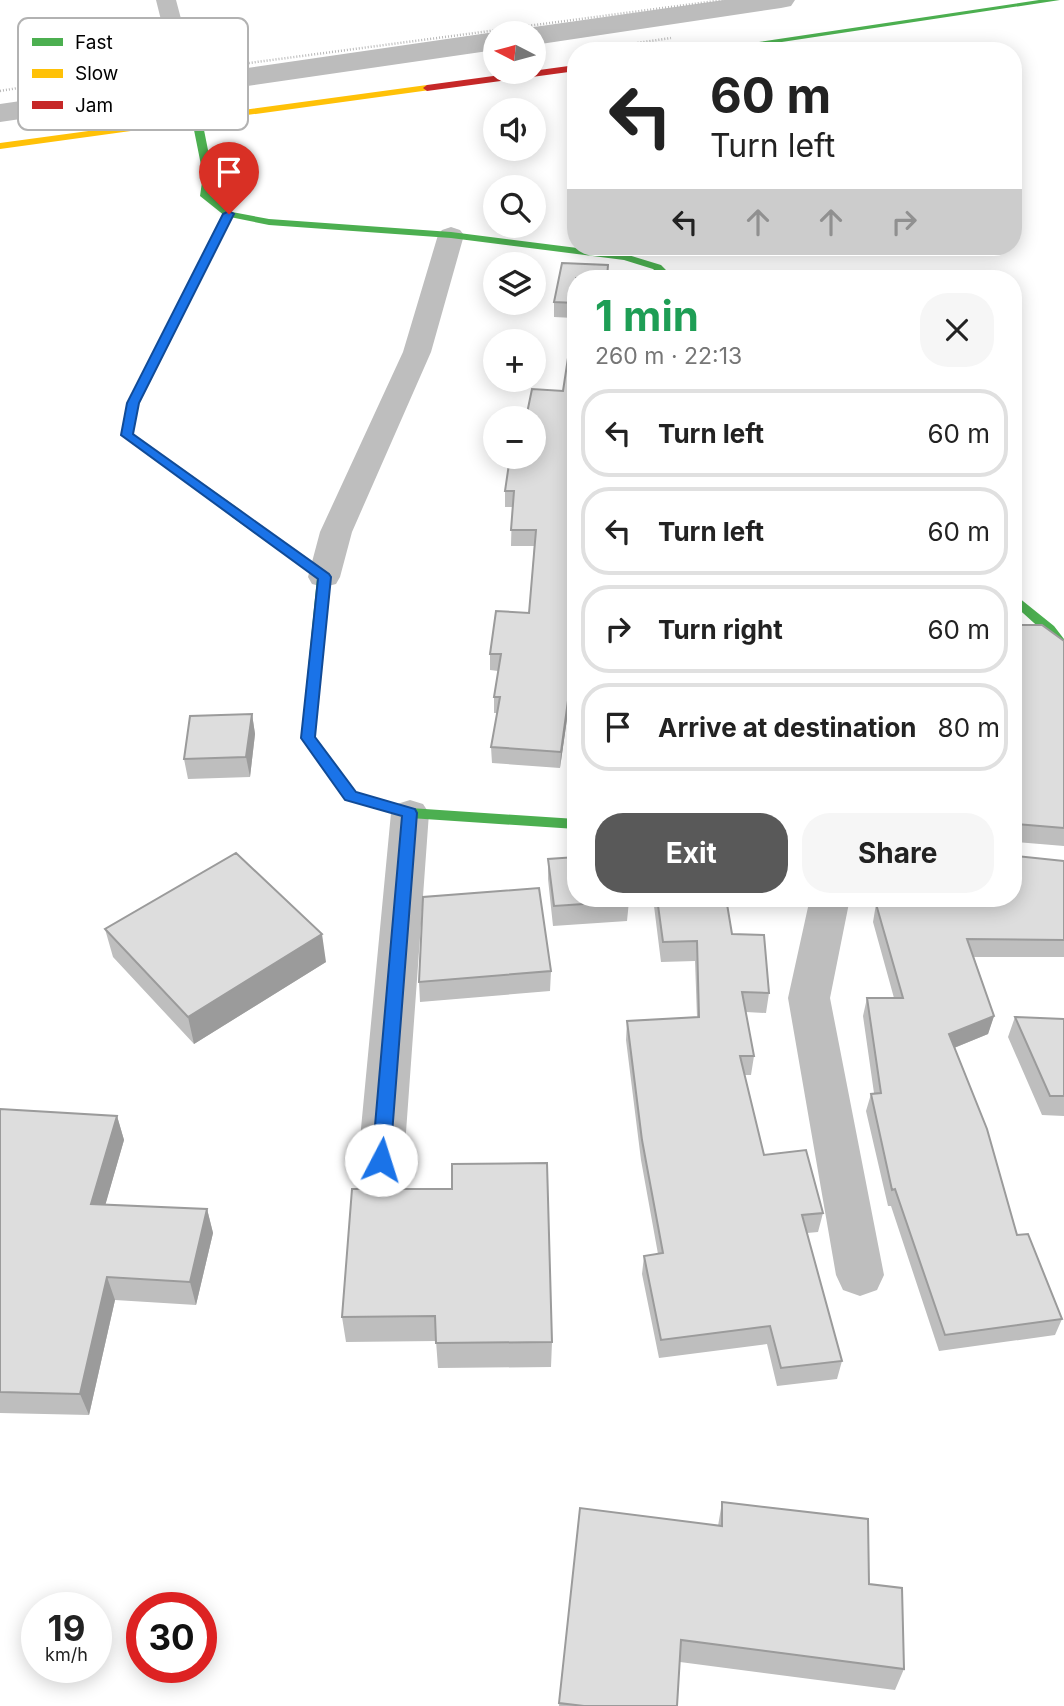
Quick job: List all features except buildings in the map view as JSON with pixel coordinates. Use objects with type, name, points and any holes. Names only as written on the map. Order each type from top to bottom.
[{"type":"street","points":[[166,0],[170,18]]},
{"type":"street","points":[[766,42],[1056,0]]},
{"type":"street","points":[[248,108],[567,69]]},
{"type":"street","points":[[0,146],[98,130]]},
{"type":"street","points":[[198,130],[208,175],[205,196],[229,214],[269,222],[451,235],[567,250]]},
{"type":"street","points":[[229,214],[133,403],[127,435],[324,577]]},
{"type":"street","points":[[451,235],[416,352],[336,532],[324,577],[308,738],[351,796],[410,813],[567,823]]},
{"type":"street","points":[[617,256],[660,270]]},
{"type":"street","points":[[1022,605],[1049,629],[1064,648]]},
{"type":"street","points":[[381,1160],[410,813]]},
{"type":"street","points":[[828,907],[809,998],[860,1275]]},
{"type":"path","points":[[248,63],[279,61],[723,0]]},
{"type":"path","points":[[0,91],[18,89]]},
{"type":"waterway","points":[[546,34],[781,0]]},
{"type":"waterway","points":[[248,77],[483,43]]},
{"type":"waterway","points":[[0,113],[18,110]]},
{"type":"traffic: fast","points":[[765,42],[1056,0]]},
{"type":"traffic: fast","points":[[199,130],[208,175],[205,196],[229,214],[269,222],[451,235],[567,250]]},
{"type":"traffic: fast","points":[[617,256],[660,270]]},
{"type":"traffic: fast","points":[[237,514],[324,577],[308,738],[351,796],[410,813],[567,823]]},
{"type":"traffic: fast","points":[[1022,605],[1049,629],[1064,648]]},
{"type":"traffic: slow","points":[[248,112],[427,88]]},
{"type":"traffic: slow","points":[[0,146],[118,130]]},
{"type":"traffic: slow","points":[[229,214],[133,403],[127,435],[237,514]]},
{"type":"traffic: jam","points":[[427,88],[567,69]]},
{"type":"route","points":[[229,214],[133,403],[127,435],[324,577],[308,738],[351,796],[410,813],[381,1160]]}]
